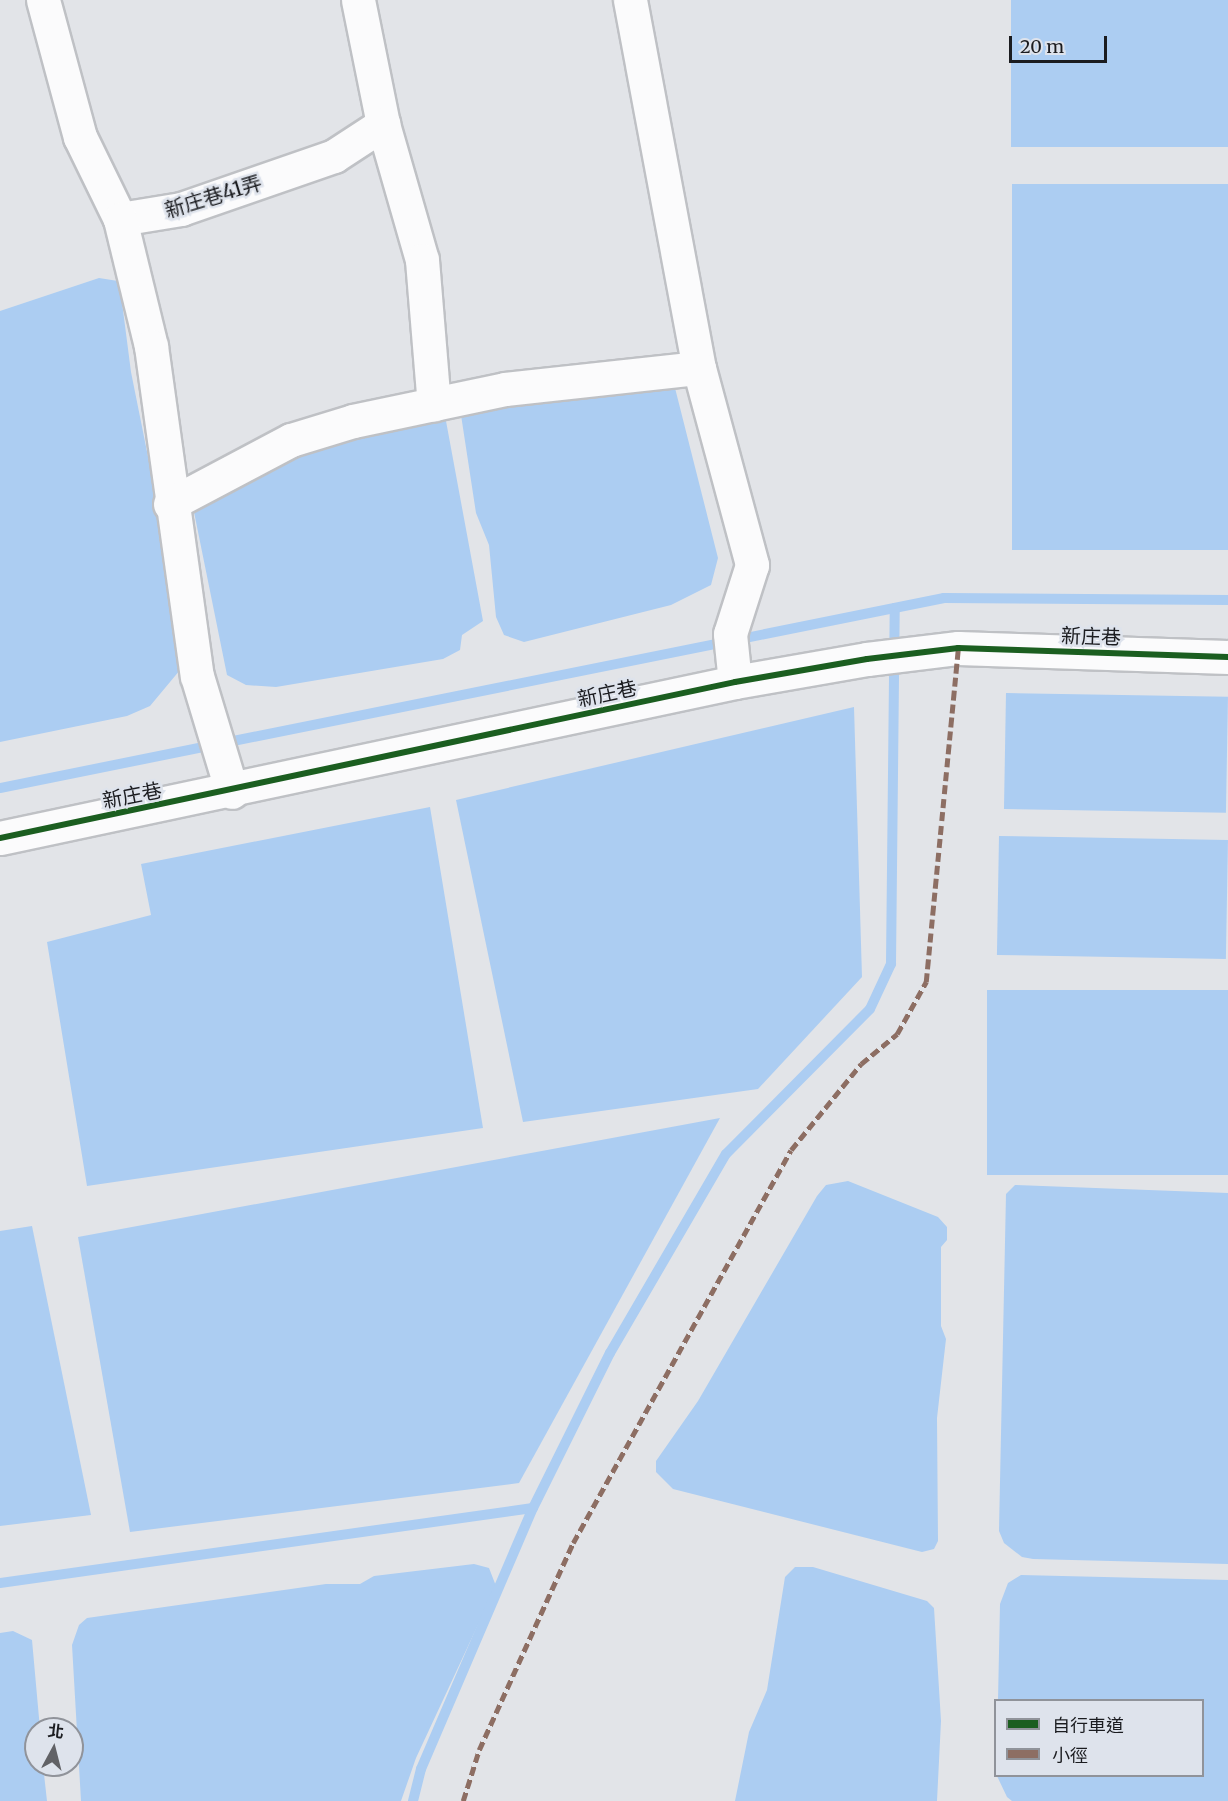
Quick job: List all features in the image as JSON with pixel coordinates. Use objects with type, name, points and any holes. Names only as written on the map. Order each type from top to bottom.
[{"type":"street","points":[[43,0],[80,137],[120,219],[151,346],[170,504],[197,676],[232,792]]},
{"type":"street","points":[[358,0],[383,124],[422,260],[434,405]]},
{"type":"street","points":[[630,0],[699,368],[752,565],[730,634],[735,682]]},
{"type":"street","name":"新庄巷41弄","points":[[120,219],[181,210],[334,156],[383,124]]},
{"type":"street","points":[[170,504],[291,440],[352,421],[505,389],[699,368]]},
{"type":"street","name":"新庄巷","points":[[0,838],[232,792],[735,682],[867,659],[958,648],[1228,657]]},
{"type":"water","points":[[1011,0],[1228,0],[1228,147],[1011,147]]},
{"type":"water","points":[[1012,184],[1228,184],[1228,550],[1012,550]]},
{"type":"water","points":[[99,278],[118,281],[120,287],[131,372],[185,641],[180,670],[150,706],[127,716],[0,742],[0,311]]},
{"type":"water","points":[[674,384],[718,558],[711,585],[671,605],[524,642],[504,635],[496,617],[489,545],[476,513],[461,415],[479,408]]},
{"type":"water","points":[[439,414],[446,421],[483,621],[462,635],[460,650],[443,659],[276,687],[246,685],[227,675],[194,512],[278,456]]},
{"type":"water","points":[[1006,693],[1228,697],[1226,813],[1004,809]]},
{"type":"water","points":[[854,707],[862,977],[758,1089],[523,1122],[456,800]]},
{"type":"water","points":[[430,807],[483,1128],[87,1186],[47,942],[151,915],[141,864]]},
{"type":"water","points":[[999,836],[1228,840],[1226,959],[997,955]]},
{"type":"water","points":[[987,990],[1228,990],[1228,1175],[987,1175]]},
{"type":"water","points":[[720,1118],[519,1483],[130,1532],[78,1237]]},
{"type":"water","points":[[848,1181],[938,1217],[947,1227],[947,1240],[941,1247],[941,1326],[946,1339],[937,1418],[938,1541],[934,1549],[922,1552],[673,1489],[656,1472],[656,1461],[698,1401],[817,1196],[826,1185]]},
{"type":"water","points":[[1015,1185],[1228,1193],[1228,1564],[1033,1559],[1022,1557],[1004,1543],[999,1531],[1006,1194]]},
{"type":"water","points":[[32,1226],[91,1515],[0,1526],[0,1231]]},
{"type":"water","points":[[474,1564],[489,1568],[496,1586],[416,1758],[401,1801],[81,1801],[80,1777],[84,1777],[84,1717],[76,1717],[72,1645],[79,1625],[87,1618],[326,1584],[360,1584],[374,1576]]},
{"type":"water","points":[[795,1567],[813,1567],[927,1601],[934,1608],[941,1721],[937,1801],[735,1801],[749,1732],[767,1690],[785,1577]]},
{"type":"water","points":[[1021,1575],[1228,1580],[1228,1801],[1012,1801],[1007,1797],[997,1777],[1204,1777],[1204,1699],[998,1699],[1000,1604],[1008,1583]]},
{"type":"water","points":[[13,1631],[32,1640],[39,1717],[24,1717],[24,1777],[44,1777],[47,1801],[0,1801],[0,1633]]},
{"type":"waterway","points":[[0,788],[944,598],[1228,600]]},
{"type":"waterway","points":[[413,1801],[421,1769],[533,1508],[610,1353],[726,1154],[870,1009],[891,964],[895,608]]},
{"type":"waterway","points":[[0,1583],[533,1508]]},
{"type":"marked path","points":[[463,1801],[479,1750],[573,1543],[791,1150],[861,1064],[897,1034],[926,982],[958,648]]},
{"type":"cycle path","points":[[0,838],[735,682],[867,659],[958,648],[1228,657]]}]
